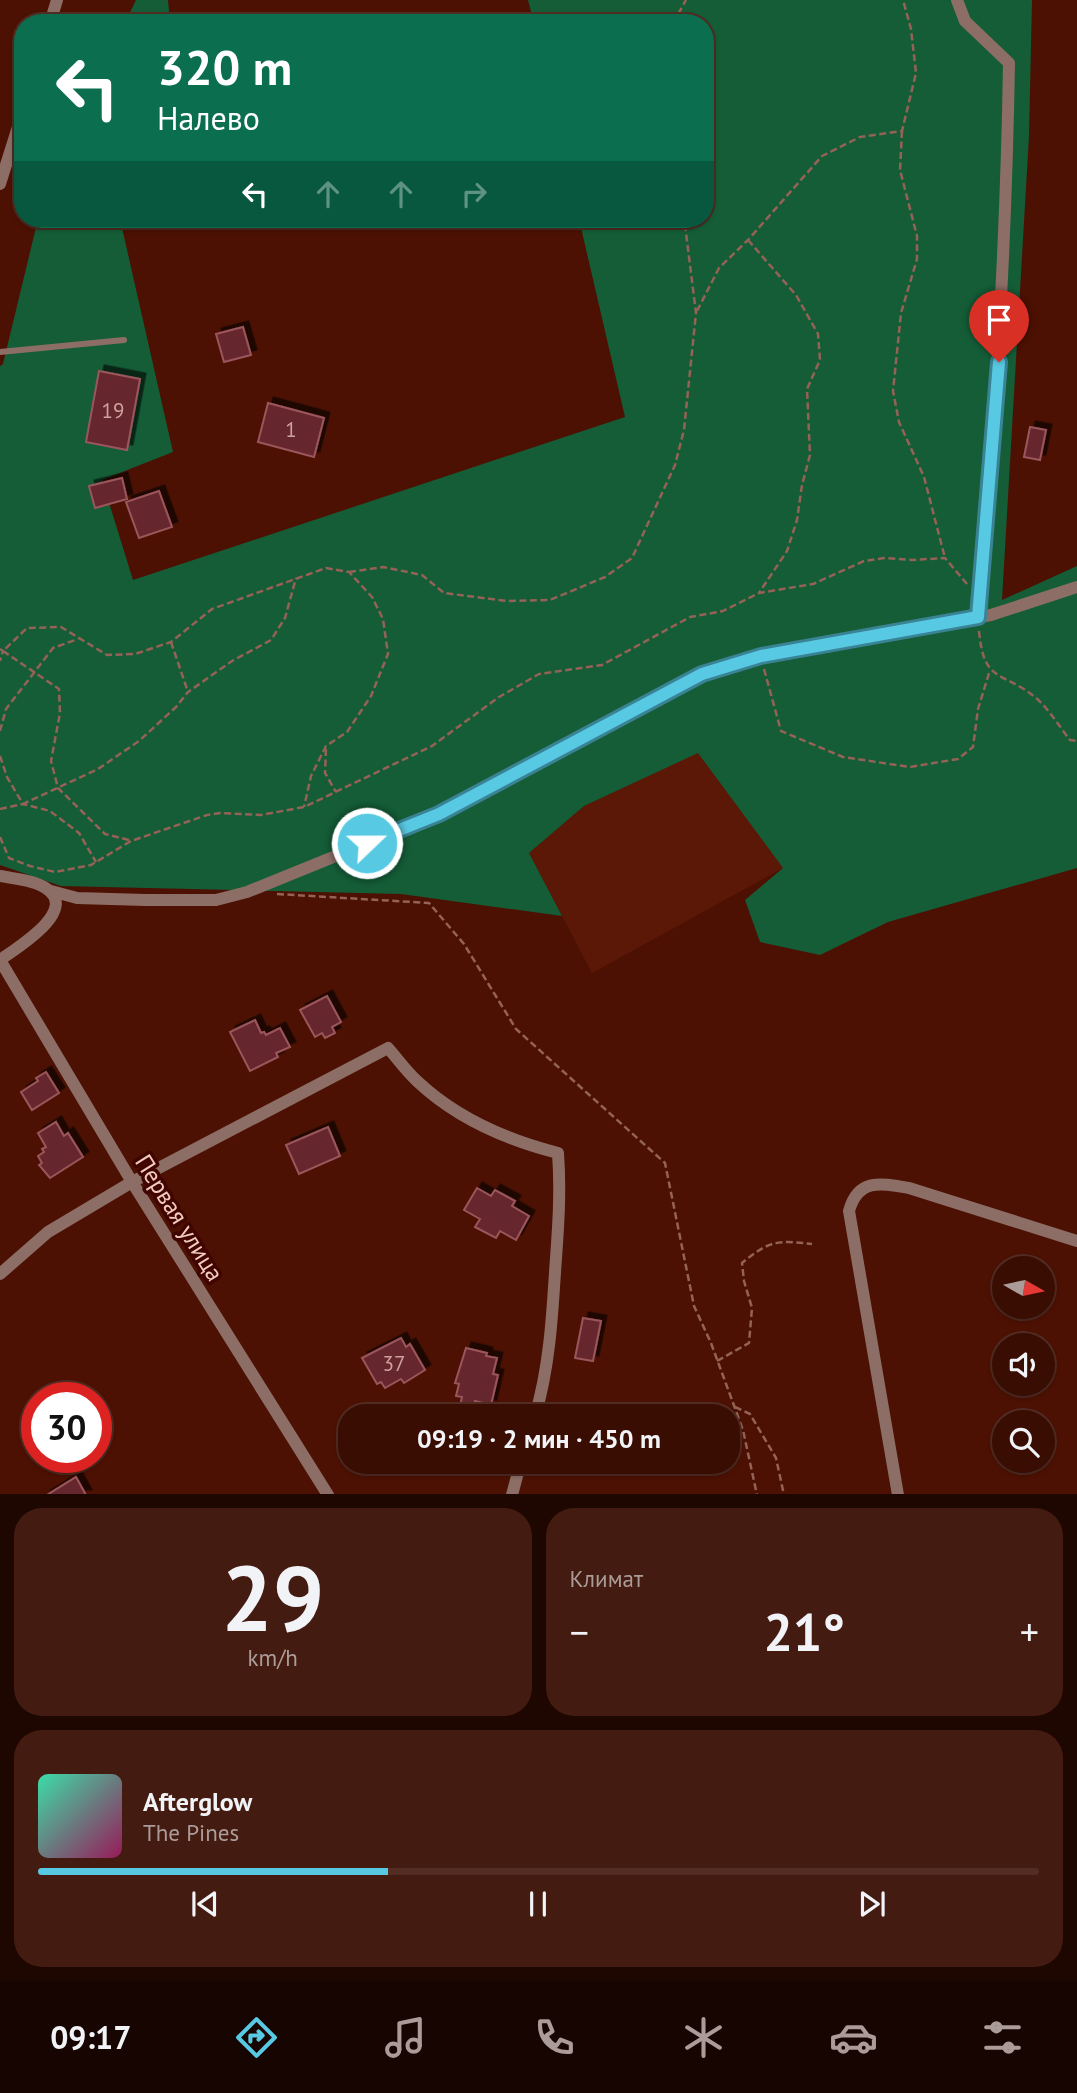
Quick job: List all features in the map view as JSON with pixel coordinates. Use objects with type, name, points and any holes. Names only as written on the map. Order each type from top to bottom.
[{"type":"street","points":[[957,0],[965,21],[1009,62],[999,362],[978,617]]},
{"type":"street","points":[[0,184],[14,139]]},
{"type":"street","points":[[0,876],[77,898],[216,900],[247,892],[439,814],[702,674],[761,656],[978,617],[1077,587]]},
{"type":"street","points":[[0,960],[43,928],[53,917],[55,902],[51,891]]},
{"type":"street","name":"Первая улица","points":[[0,960],[132,1182],[328,1494]]},
{"type":"street","points":[[0,1274],[48,1232],[132,1182],[388,1048],[418,1081],[461,1113],[517,1142],[558,1153],[561,1193],[553,1309],[545,1382],[539,1404]]},
{"type":"street","points":[[898,1494],[849,1211],[853,1197],[861,1188],[881,1183],[909,1188],[1077,1241]]},
{"type":"street","points":[[512,1494],[517,1474]]},
{"type":"lane","points":[[0,352],[124,340]]},
{"type":"path","points":[[902,0],[911,29],[916,73],[902,131],[900,170],[918,236],[917,259],[901,313],[893,391],[899,422],[924,477],[945,558],[969,588]]},
{"type":"path","points":[[696,313],[719,268],[748,240],[822,156],[860,137],[902,131]]},
{"type":"path","points":[[0,661],[1,650],[27,628],[61,626],[107,655],[135,654],[171,642],[212,609],[326,568],[349,572],[383,567],[422,575],[444,593],[507,601],[550,600],[605,577],[632,558],[675,465],[684,430],[696,313],[685,228]]},
{"type":"path","points":[[748,240],[796,295],[818,334],[820,360],[807,389],[810,455],[797,520],[787,551],[759,593]]},
{"type":"path","points":[[0,837],[9,858],[55,872],[96,862],[131,841],[207,815],[261,815],[304,807],[432,746],[499,697],[539,674],[602,665],[690,617],[723,611],[759,593],[813,584],[864,561],[884,558],[945,558]]},
{"type":"path","points":[[304,807],[311,776],[326,746],[347,732],[371,696],[388,654],[383,619],[372,597],[349,572]]},
{"type":"path","points":[[0,809],[23,804],[98,769],[139,741],[176,707],[188,692],[232,661],[271,640],[285,618],[297,577]]},
{"type":"path","points":[[978,617],[981,649],[990,670],[1034,697],[1070,740],[1077,741]]},
{"type":"path","points":[[0,731],[6,709],[53,648],[80,638]]},
{"type":"path","points":[[171,642],[188,692]]},
{"type":"path","points":[[1,650],[58,689],[60,713],[51,761],[58,788],[105,834],[131,841]]},
{"type":"path","points":[[761,656],[780,731],[843,757],[909,767],[958,759],[973,747],[978,709],[990,670]]},
{"type":"path","points":[[326,746],[325,773],[336,792]]},
{"type":"path","points":[[0,756],[7,777],[23,804],[50,811],[79,833],[96,862]]},
{"type":"path","points":[[273,894],[429,903],[464,944],[516,1029],[665,1163],[694,1306],[733,1404]]},
{"type":"path","points":[[717,1361],[749,1343],[752,1308],[744,1281],[743,1263],[761,1247],[782,1241],[812,1244]]},
{"type":"path","points":[[740,1410],[750,1415],[776,1458],[785,1494]]},
{"type":"path","points":[[740,1422],[757,1494]]},
{"type":"shaded area","points":[[698,752],[783,868],[592,973],[529,853],[584,806]]},
{"type":"green space","points":[[136,0],[168,0],[169,14],[129,14]]},
{"type":"green space","points":[[528,0],[1032,0],[1029,136],[1002,600],[1077,566],[1077,868],[888,922],[820,955],[760,942],[745,900],[783,868],[698,753],[584,806],[529,853],[562,916],[401,894],[61,886],[0,865],[0,366],[3,364],[36,228],[122,228],[173,452],[102,480],[133,580],[625,417],[581,228],[714,228],[714,14],[532,14]]},
{"type":"building","points":[[243,327],[251,355],[224,362],[216,334]]},
{"type":"building","points":[[99,371],[140,379],[127,450],[86,442]]},
{"type":"building","points":[[268,403],[324,418],[314,457],[258,442]]},
{"type":"building","points":[[1030,427],[1046,430],[1040,460],[1024,457]]},
{"type":"building","points":[[122,478],[127,499],[95,508],[89,486]]},
{"type":"building","points":[[159,491],[172,527],[139,538],[126,502]]},
{"type":"building","points":[[327,996],[341,1022],[332,1027],[335,1033],[325,1038],[322,1033],[315,1037],[300,1010]]},
{"type":"building","points":[[255,1020],[261,1033],[266,1035],[280,1028],[290,1047],[276,1053],[278,1057],[250,1071],[230,1032]]},
{"type":"building","points":[[46,1072],[59,1093],[32,1110],[21,1092]]},
{"type":"building","points":[[56,1122],[64,1136],[68,1133],[83,1157],[50,1178],[39,1165],[42,1163],[38,1156],[46,1147],[38,1133]]},
{"type":"building","points":[[328,1127],[340,1156],[299,1174],[286,1145]]},
{"type":"building","points":[[477,1188],[491,1196],[495,1190],[515,1201],[512,1206],[529,1216],[516,1240],[500,1231],[496,1238],[475,1227],[480,1219],[464,1210]]},
{"type":"building","points":[[583,1318],[601,1321],[593,1361],[575,1358]]},
{"type":"building","points":[[401,1338],[406,1347],[410,1344],[425,1370],[404,1383],[401,1379],[385,1388],[381,1382],[377,1384],[362,1358]]},
{"type":"building","points":[[466,1348],[497,1358],[493,1374],[498,1375],[491,1404],[475,1401],[474,1404],[460,1404],[462,1397],[456,1396],[459,1384],[455,1383]]},
{"type":"building","points":[[76,1477],[85,1494],[49,1494]]},
{"type":"route","points":[[367,843],[439,814],[702,674],[761,656],[978,617],[999,362]]}]
